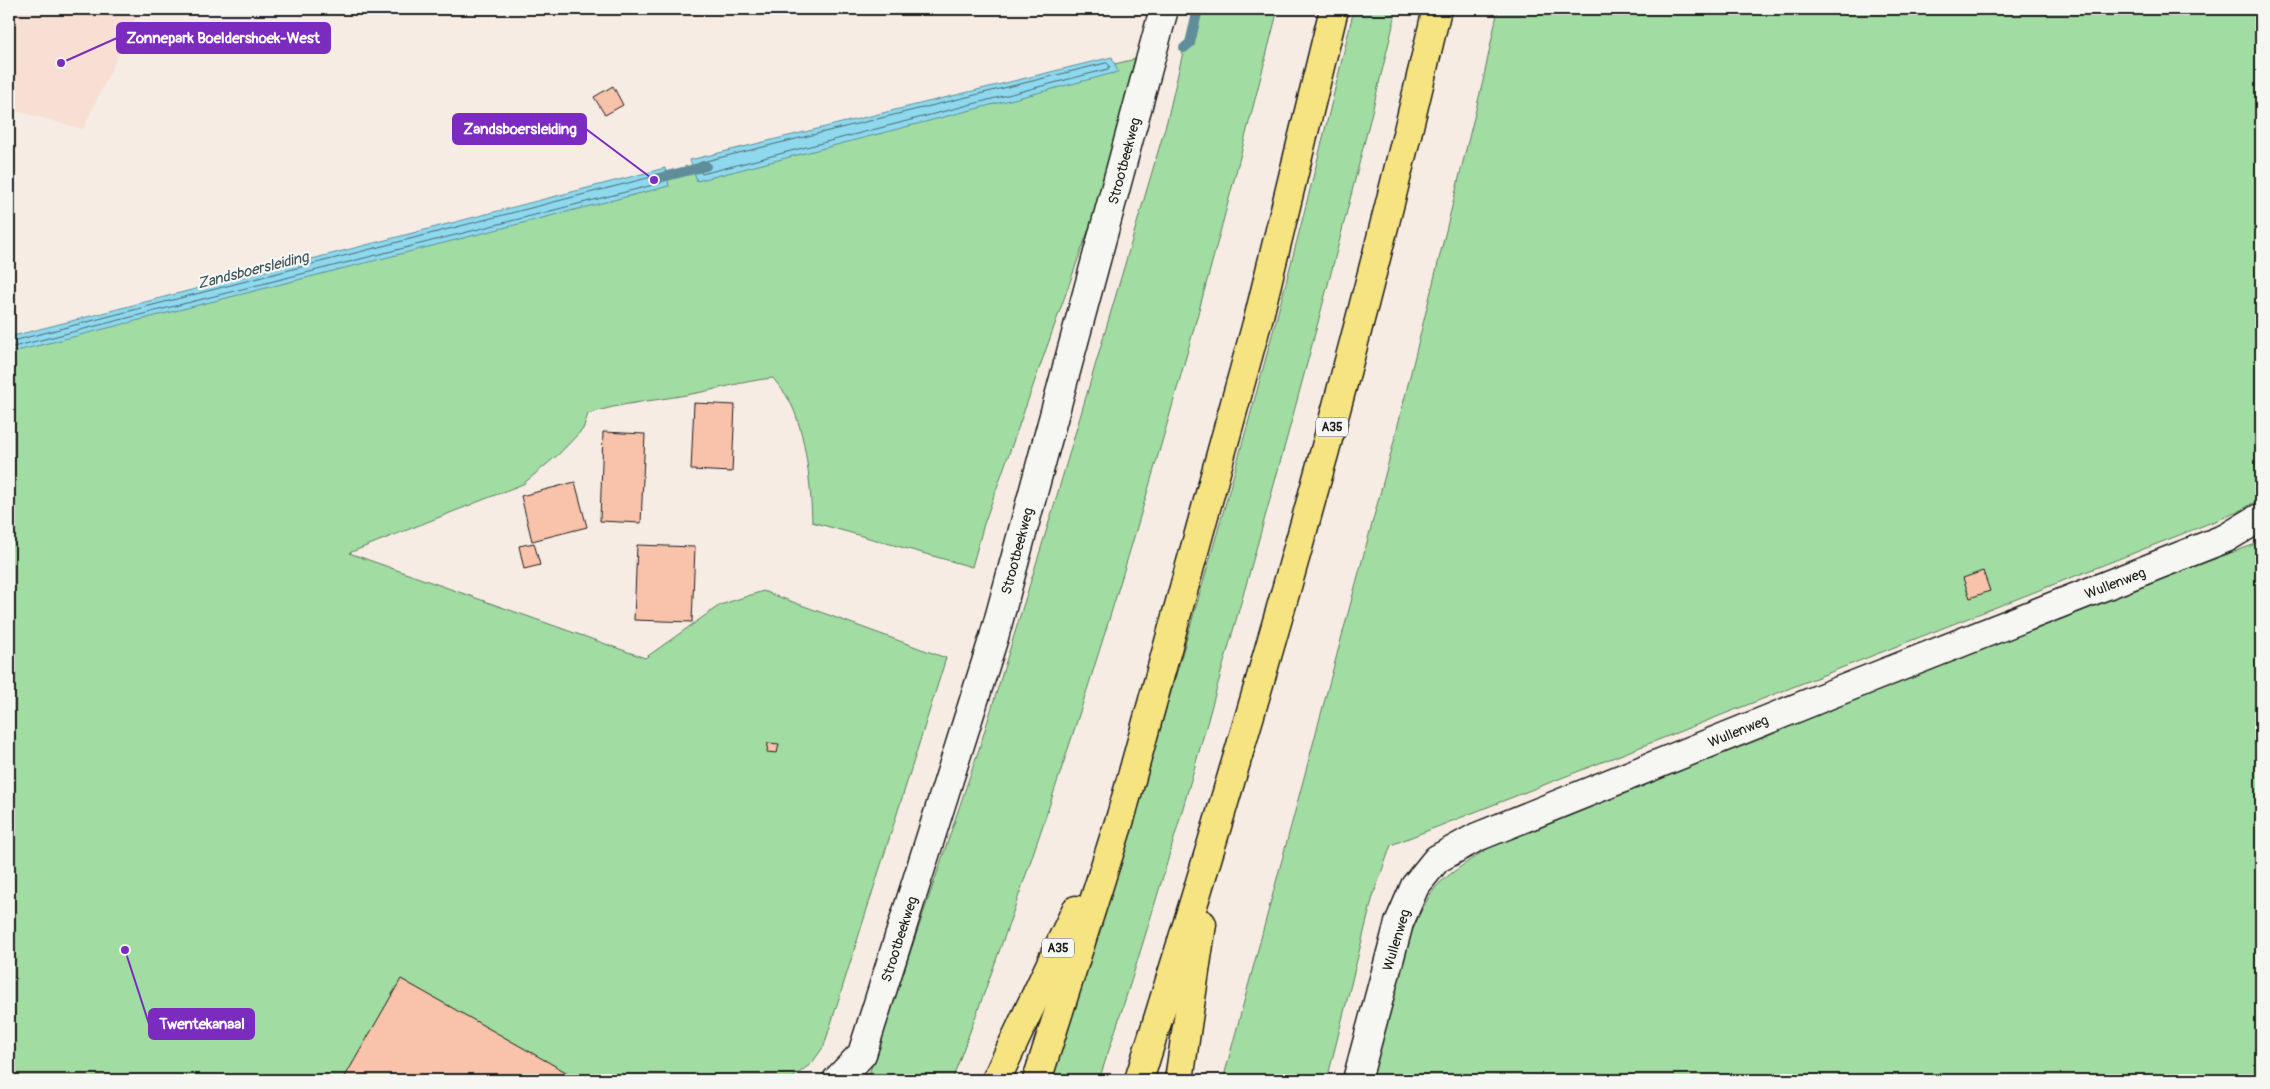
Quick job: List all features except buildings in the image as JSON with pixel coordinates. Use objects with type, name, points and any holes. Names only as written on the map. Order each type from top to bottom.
[{"type":"highway","name":"A35","points":[[1038,1080],[1121,816],[1259,316],[1334,9]]},
{"type":"highway","name":"A35","points":[[1139,1080],[1214,841],[1324,459],[1407,138],[1437,9]]},
{"type":"highway","name":"A35","points":[[996,1080],[1121,816]]},
{"type":"highway","name":"A35","points":[[1179,1080],[1214,841]]},
{"type":"street","name":"Strootbeekweg","points":[[837,1080],[862,1054],[994,637],[1164,9]]},
{"type":"street","name":"Wullenweg","points":[[1357,1080],[1399,923],[1415,886],[1437,859],[1477,837],[1822,698],[2219,542],[2261,517]]},
{"type":"shaded area","points":[[9,9],[170,9],[136,17],[83,129],[9,109]]},
{"type":"green space","points":[[1198,9],[1278,9],[1170,415],[1089,683],[1046,816],[952,1080],[867,1080],[980,746],[1053,509],[1167,121],[1184,48],[1190,43]]},
{"type":"green space","points":[[1354,9],[1397,9],[1313,342],[1192,776],[1116,1030],[1099,1080],[1048,1080],[1141,791],[1208,565],[1260,381],[1309,195]]},
{"type":"green space","points":[[1498,9],[2261,9],[2261,498],[2238,512],[1391,845],[1373,896],[1327,1080],[1223,1080],[1392,449],[1483,81]]},
{"type":"green space","points":[[1135,59],[1098,203],[984,524],[972,567],[812,522],[809,476],[800,427],[789,400],[773,378],[624,405],[588,414],[583,429],[559,454],[523,484],[349,553],[645,658],[720,605],[763,591],[946,658],[824,1046],[812,1063],[790,1080],[575,1080],[413,988],[360,1080],[9,1080],[9,348],[685,171]]},
{"type":"green space","points":[[2261,542],[2261,1080],[1370,1080],[1396,980],[1413,929],[1423,907],[1440,883],[1500,840],[2132,589]]},
{"type":"water","points":[[1112,57],[1118,72],[697,181],[690,160]]},
{"type":"water","points":[[665,168],[669,186],[9,353],[9,337]]},
{"type":"waterway","points":[[1184,48],[1190,43],[1198,9]]},
{"type":"waterway","name":"Zandsboersleiding","points":[[655,179],[706,166]]},
{"type":"place","name":"Zonnepark Boeldershoek-West","points":[[61,63]]},
{"type":"place","name":"Zandsboersleiding","points":[[654,180]]},
{"type":"place","name":"Twentekanaal","points":[[125,950]]}]
